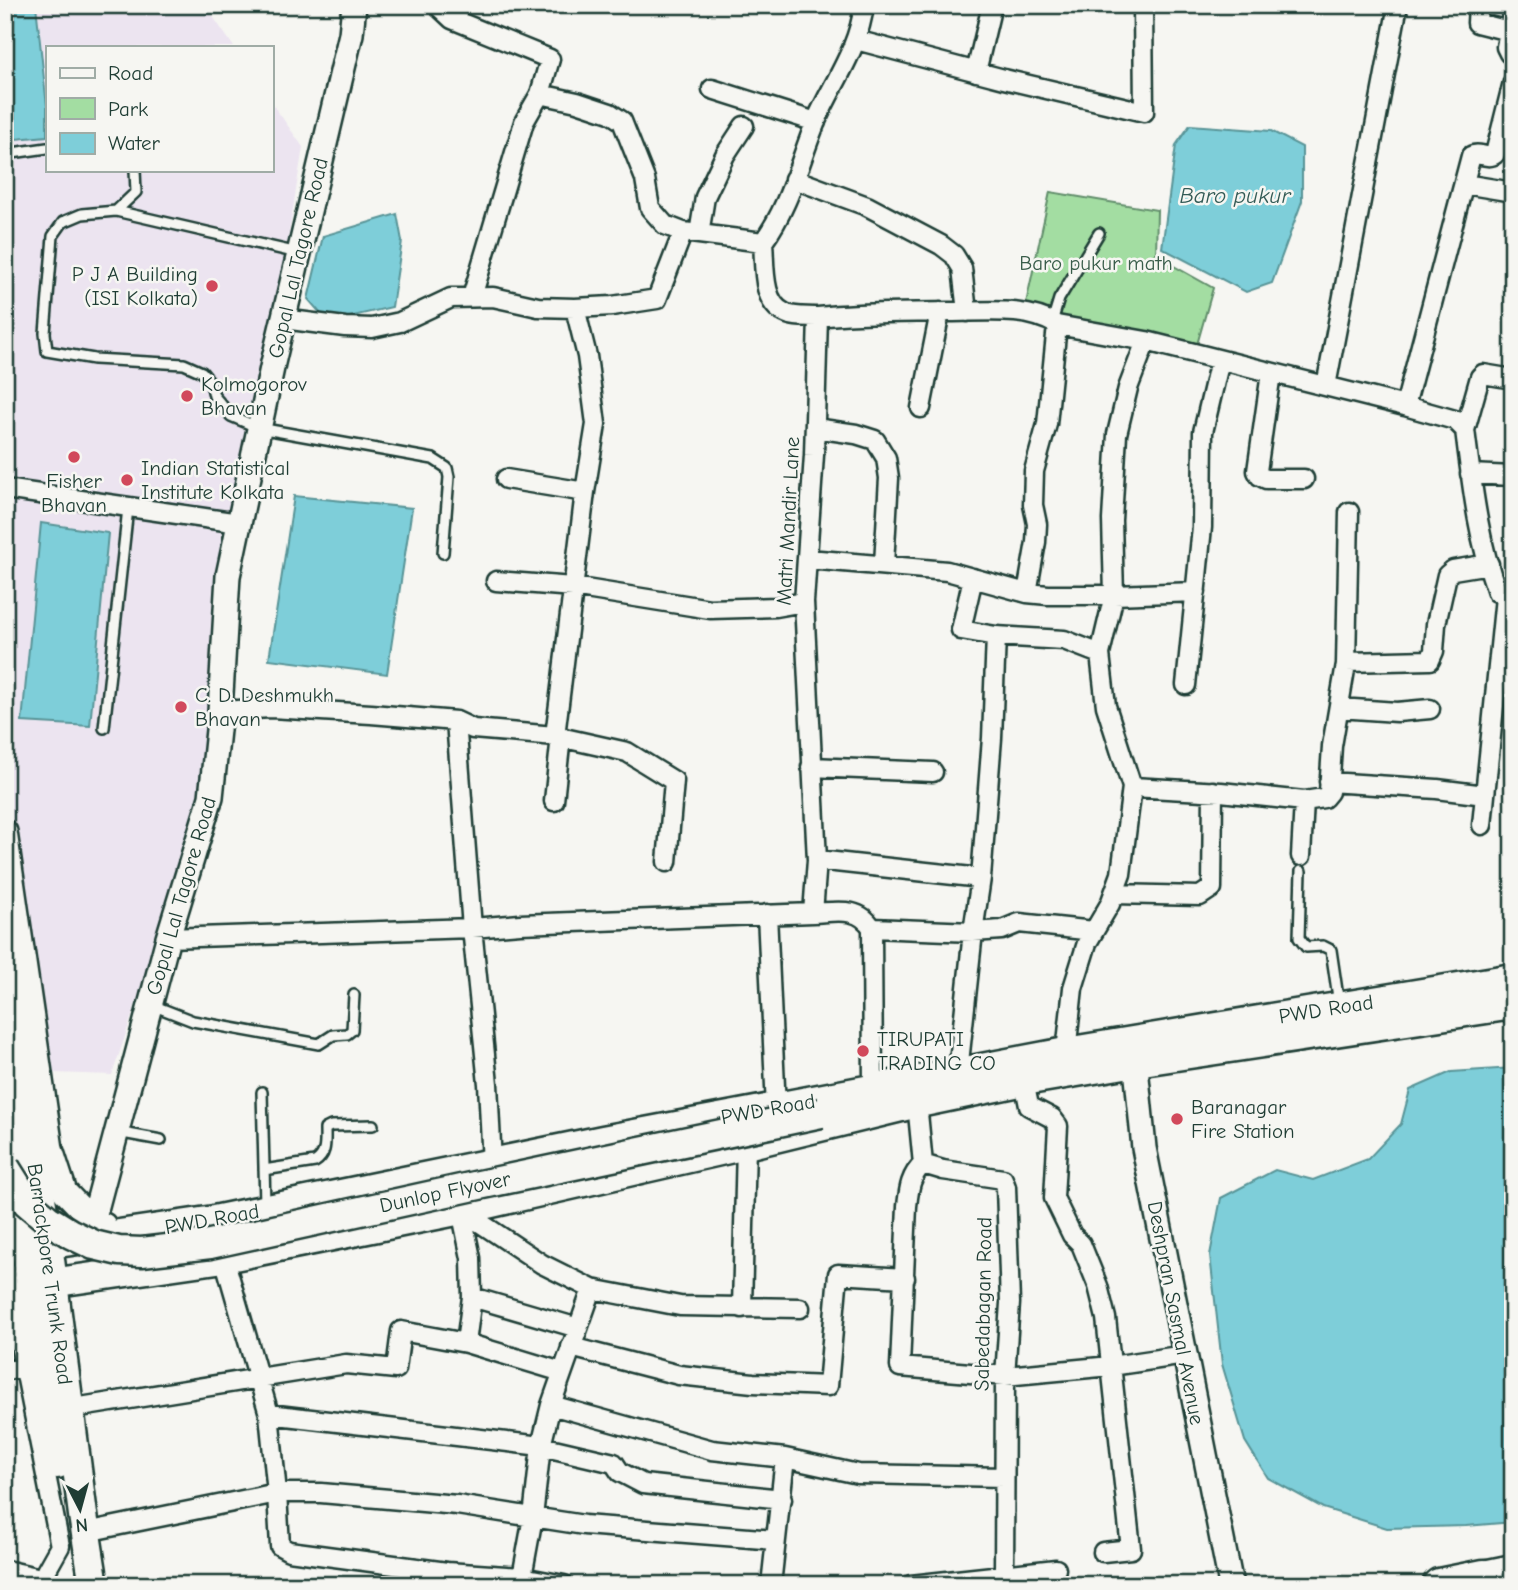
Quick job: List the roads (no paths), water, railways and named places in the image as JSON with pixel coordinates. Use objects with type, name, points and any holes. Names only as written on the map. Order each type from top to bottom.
[{"type":"highway","points":[[1440,1585],[1498,1573]]},
{"type":"main road","name":"Barrackpore Trunk Road","points":[[5,964],[26,1254]]},
{"type":"main road","name":"PWD Road","points":[[41,1285],[224,1258],[461,1210],[1024,1081],[1135,1051],[1339,1006],[1511,986]]},
{"type":"main road","name":"PWD Road","points":[[26,1254],[1066,1052],[1135,1051],[1511,986]]},
{"type":"main road","name":"Dunlop Flyover","points":[[7,1158],[27,1202],[47,1219],[94,1245],[119,1251],[142,1252],[209,1244],[863,1104],[915,1104]]},
{"type":"main road","name":"Barrackpore Trunk Road","points":[[5,1105],[7,1158],[26,1254],[41,1285],[68,1409],[94,1585]]},
{"type":"main road","name":"Barrackpore Trunk Road","points":[[41,1285],[75,1585]]},
{"type":"street","name":"Gopal Lal Tagore Road","points":[[93,1221],[168,938],[211,797],[220,711],[228,576],[283,319],[351,34],[355,5]]},
{"type":"street","points":[[864,5],[856,40],[816,122],[775,226],[763,242],[769,297],[775,307],[786,315],[818,317],[864,312],[996,312],[1045,317],[1054,323],[1146,341],[1405,405],[1455,420],[1465,430]]},
{"type":"street","points":[[976,72],[992,5]]},
{"type":"street","points":[[856,40],[1144,112],[1143,5]]},
{"type":"street","points":[[1326,386],[1398,5]]},
{"type":"street","points":[[1478,5],[1477,23],[1509,31]]},
{"type":"street","points":[[443,8],[452,19],[550,59],[540,94],[524,122],[472,298]]},
{"type":"street","points":[[1513,9],[1506,47],[1513,53]]},
{"type":"street","points":[[1405,405],[1471,156],[1495,154],[1513,82]]},
{"type":"street","points":[[712,89],[816,122]]},
{"type":"street","points":[[540,94],[610,113],[622,121],[645,179],[650,208],[665,225],[691,233],[763,242]]},
{"type":"street","points":[[283,319],[372,328],[400,322],[451,299],[493,296],[538,307],[575,307],[612,306],[657,299],[691,233],[724,155],[744,126]]},
{"type":"street","points":[[794,179],[867,206],[941,245],[954,255],[962,268],[967,312]]},
{"type":"street","points":[[1464,184],[1513,191]]},
{"type":"street","points":[[554,801],[573,587],[596,424],[587,356],[575,307]]},
{"type":"street","points":[[921,408],[940,312]]},
{"type":"street","name":"Matri Mandir Lane","points":[[813,913],[817,860],[804,602],[815,428],[818,317]]},
{"type":"street","points":[[1027,593],[1036,542],[1034,471],[1047,424],[1054,323]]},
{"type":"street","points":[[1066,1052],[1073,988],[1087,943],[1114,894],[1121,874],[1132,787],[1106,706],[1100,654],[1114,596],[1112,520],[1117,434],[1128,388],[1146,341]]},
{"type":"street","points":[[1186,684],[1202,527],[1203,432],[1220,360]]},
{"type":"street","points":[[1271,373],[1257,471],[1266,479],[1304,479]]},
{"type":"street","points":[[1482,825],[1509,598],[1497,592],[1475,511],[1465,430],[1479,377],[1483,374],[1513,379]]},
{"type":"street","points":[[815,428],[856,434],[875,440],[886,458],[889,478],[884,564]]},
{"type":"street","points":[[1471,474],[1513,476]]},
{"type":"street","points":[[506,479],[585,492]]},
{"type":"street","points":[[5,489],[239,523]]},
{"type":"street","points":[[1132,787],[1213,791],[1304,801],[1328,796],[1332,746],[1346,662],[1349,512]]},
{"type":"street","points":[[808,559],[947,571],[1027,593],[1048,595],[1114,596],[1196,592]]},
{"type":"street","points":[[1346,662],[1430,660],[1434,651],[1436,624],[1447,575],[1453,570],[1489,564]]},
{"type":"street","points":[[972,578],[961,630],[996,636],[1064,640],[1100,654]]},
{"type":"street","points":[[496,581],[573,587],[710,609],[776,607],[804,602]]},
{"type":"street","points":[[958,1072],[981,878],[992,738],[996,636]]},
{"type":"street","points":[[220,711],[271,708],[457,721],[473,729],[559,736],[627,751],[674,781],[667,862]]},
{"type":"street","points":[[1339,708],[1397,712],[1430,709]]},
{"type":"street","points":[[457,721],[472,928],[488,1084],[492,1164]]},
{"type":"street","points":[[811,767],[933,772]]},
{"type":"street","points":[[1329,782],[1485,795]]},
{"type":"street","points":[[1114,894],[1200,896],[1212,888],[1213,791]]},
{"type":"street","points":[[1301,864],[1304,801]]},
{"type":"street","points":[[5,832],[51,1149],[65,1192],[93,1221],[126,1234]]},
{"type":"street","points":[[817,860],[981,878]]},
{"type":"street","points":[[168,938],[856,912],[866,918],[872,928],[873,1089]]},
{"type":"street","points":[[767,914],[776,1108]]},
{"type":"street","points":[[872,928],[973,932],[1002,930],[1019,923],[1094,931]]},
{"type":"street","name":"Deshpran Sasmal Avenue","points":[[1135,1051],[1144,1148],[1205,1466],[1231,1585]]},
{"type":"street","points":[[1024,1081],[1029,1106],[1052,1118],[1058,1126],[1054,1198],[1072,1235],[1082,1244],[1098,1286],[1106,1318],[1130,1549],[1103,1552]]},
{"type":"street","points":[[915,1104],[923,1164],[914,1172],[910,1182],[900,1367],[1004,1376],[1111,1366],[1185,1355]]},
{"type":"street","points":[[742,1308],[746,1145]]},
{"type":"street","name":"Sabedabagan Road","points":[[923,1164],[943,1170],[1003,1179],[1006,1187],[1010,1303],[1004,1376],[1004,1574]]},
{"type":"street","points":[[461,1210],[542,1264],[592,1289],[680,1306],[800,1308]]},
{"type":"street","points":[[461,1210],[471,1258],[472,1297],[466,1343]]},
{"type":"street","points":[[25,1581],[46,1571],[61,1546],[25,1368],[26,1254]]},
{"type":"street","points":[[224,1258],[269,1414],[279,1540],[283,1549],[447,1572],[522,1577],[564,1585]]},
{"type":"street","points":[[571,1347],[679,1375],[753,1383],[828,1386],[838,1274],[905,1278]]},
{"type":"street","points":[[522,1577],[533,1517],[541,1446],[551,1405],[592,1289]]},
{"type":"street","points":[[472,1297],[578,1328]]},
{"type":"street","points":[[68,1409],[346,1364],[396,1369],[401,1331],[466,1343],[562,1372]]},
{"type":"street","points":[[5,1370],[25,1368]]},
{"type":"street","points":[[551,1405],[712,1450],[785,1458],[858,1475],[1004,1477]]},
{"type":"street","points":[[269,1414],[541,1446],[614,1463],[620,1472],[643,1484],[782,1499]]},
{"type":"street","points":[[771,1585],[785,1458]]},
{"type":"street","points":[[86,1532],[277,1493],[321,1493],[457,1505],[584,1525],[775,1541]]},
{"type":"street","points":[[911,1585],[1056,1569]]},
{"type":"lane","points":[[5,154],[46,148]]},
{"type":"lane","points":[[116,211],[136,192],[135,172]]},
{"type":"lane","points":[[299,253],[116,211],[82,214],[63,222],[53,236],[45,333],[47,351],[94,359],[184,364],[202,372],[211,383],[214,396],[231,416],[259,428],[433,459],[447,468],[450,488],[443,553]]},
{"type":"lane","points":[[1054,323],[1059,299],[1099,233]]},
{"type":"lane","points":[[104,728],[128,508]]},
{"type":"lane","points":[[1301,864],[1299,938],[1306,947],[1323,946],[1331,950],[1339,1006]]},
{"type":"lane","points":[[150,1004],[193,1021],[319,1044],[333,1035],[346,1034],[352,1030],[354,995]]},
{"type":"lane","points":[[262,1092],[265,1209]]},
{"type":"lane","points":[[264,1170],[315,1162],[321,1158],[325,1150],[325,1129],[331,1125],[373,1125]]},
{"type":"lane","points":[[115,1132],[161,1140]]},
{"type":"water","points":[[5,5],[36,5],[46,98],[46,136],[5,140]]},
{"type":"water","name":"Baro pukur","points":[[1190,125],[1271,131],[1302,147],[1302,201],[1272,283],[1246,292],[1162,248],[1176,145]]},
{"type":"water","points":[[397,214],[402,241],[392,307],[328,322],[308,299],[323,236]]},
{"type":"water","points":[[294,496],[412,508],[387,674],[269,659]]},
{"type":"water","points":[[41,523],[108,533],[90,726],[22,722]]},
{"type":"water","points":[[1513,1068],[1513,1522],[1387,1528],[1323,1508],[1268,1478],[1245,1441],[1222,1364],[1210,1255],[1221,1198],[1275,1170],[1313,1180],[1368,1159],[1401,1124],[1410,1090],[1451,1072]]},
{"type":"place","name":"P J A Building (ISI Kolkata)","points":[[212,286]]},
{"type":"place","name":"Kolmogorov Bhavan","points":[[187,396]]},
{"type":"place","name":"Fisher Bhavan","points":[[74,457]]},
{"type":"place","name":"Indian Statistical Institute Kolkata","points":[[127,480]]},
{"type":"place","name":"C. D. Deshmukh Bhavan","points":[[181,707]]},
{"type":"place","name":"TIRUPATI TRADING CO","points":[[863,1051]]},
{"type":"place","name":"Baranagar Fire Station","points":[[1177,1119]]},
{"type":"park label","name":"Baro pukur math","points":[[1096,263]]}]
